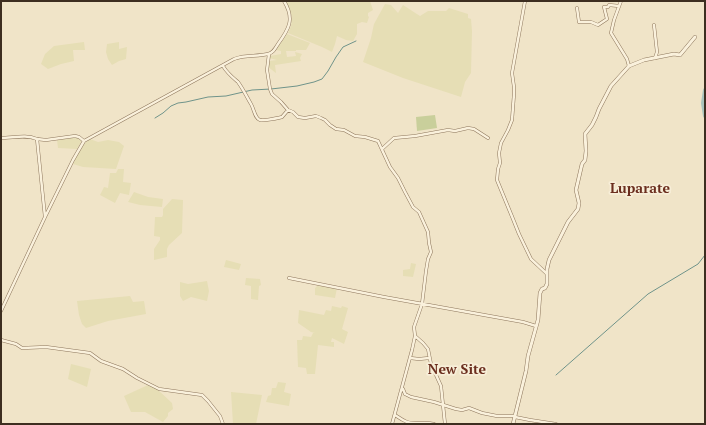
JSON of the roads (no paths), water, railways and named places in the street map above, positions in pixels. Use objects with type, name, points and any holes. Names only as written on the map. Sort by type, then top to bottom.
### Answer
[{"type":"street","points":[[1,311],[45,217],[84,141],[241,56],[269,54],[274,51],[287,31],[290,23],[289,13],[284,1]]},
{"type":"street","points":[[525,1],[512,73],[514,94],[512,120],[501,143],[497,180],[531,259],[546,273]]},
{"type":"street","points":[[621,1],[618,6],[611,33],[627,59],[629,66]]},
{"type":"street","points":[[577,8],[579,22],[590,22],[598,25],[607,20],[604,7],[608,7],[609,5],[618,6]]},
{"type":"street","points":[[654,25],[657,52],[656,58]]},
{"type":"street","points":[[513,424],[528,356],[538,320],[540,293],[547,284],[546,273],[549,260],[568,222],[578,209],[579,203],[576,192],[582,164],[585,160],[585,134],[592,125],[611,86],[629,66],[644,60],[674,54],[680,55],[695,37]]},
{"type":"street","points":[[269,54],[267,70],[272,94],[288,110],[293,112],[298,117],[305,118],[316,116],[322,118],[336,129],[344,130],[355,136],[378,141],[390,167],[398,178],[413,207],[419,212],[428,232],[431,252],[426,271],[422,304],[414,327],[415,336],[392,424]]},
{"type":"street","points":[[223,66],[243,89],[259,120],[263,121],[282,117],[288,110]]},
{"type":"street","points":[[382,149],[394,138],[448,130],[455,131],[468,128],[474,129],[488,138]]},
{"type":"street","points":[[1,138],[21,136],[46,140],[75,136],[84,141]]},
{"type":"street","points":[[37,139],[45,217]]},
{"type":"street","points":[[289,278],[523,322],[536,326]]},
{"type":"street","points":[[415,336],[426,345],[431,364],[441,386],[445,424]]},
{"type":"street","points":[[1,340],[16,344],[22,348],[46,347],[90,353],[101,361],[123,369],[159,389],[202,395],[220,416],[223,424]]},
{"type":"street","points":[[410,358],[430,358]]},
{"type":"street","points":[[402,388],[405,394],[411,397],[444,404],[460,410],[469,408],[496,416],[515,416],[556,424]]},
{"type":"street","points":[[395,415],[408,422],[434,424]]},
{"type":"waterway","points":[[155,118],[171,106],[178,103],[208,97],[226,96],[252,90],[297,86],[322,79],[343,47],[356,41]]},
{"type":"waterway","points":[[705,90],[703,103],[705,116]]},
{"type":"waterway","points":[[556,375],[648,294],[698,264],[705,255]]},
{"type":"district","name":"Luparate","points":[[640,189]]},
{"type":"district","name":"New Site","points":[[457,370]]}]
